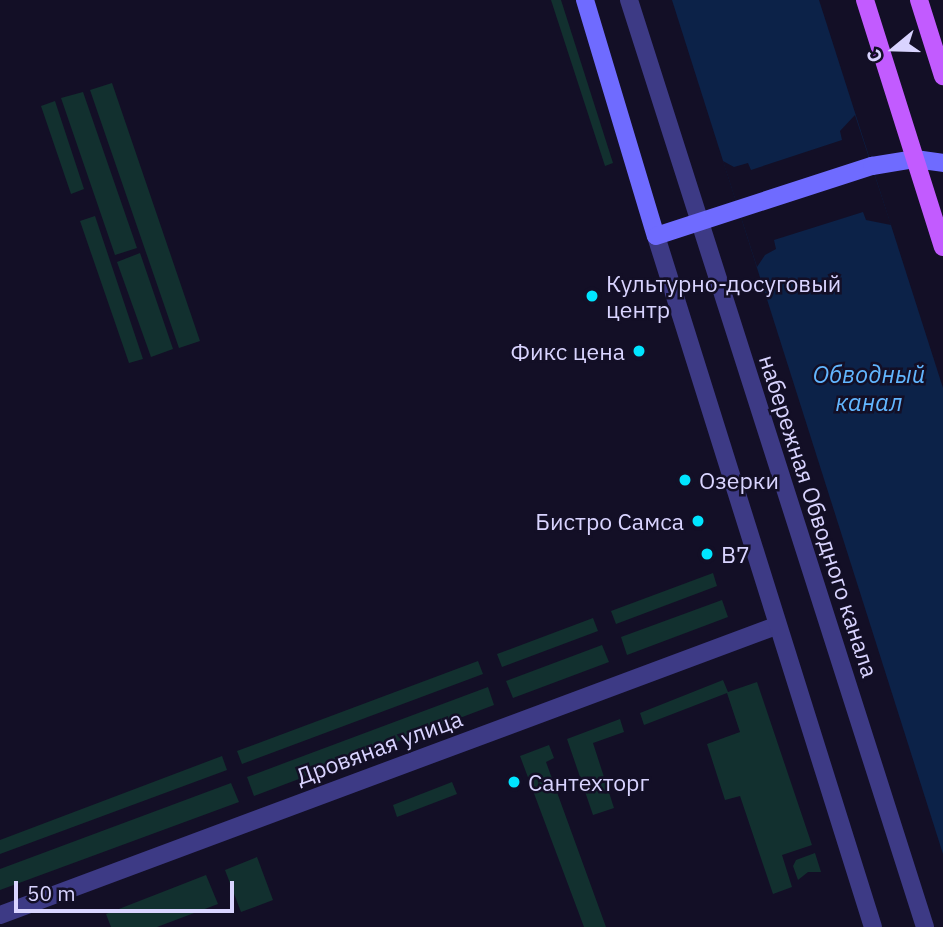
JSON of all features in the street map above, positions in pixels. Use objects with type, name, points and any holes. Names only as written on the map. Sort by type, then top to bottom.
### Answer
[{"type":"main road","points":[[584,0],[656,236],[872,166],[915,159],[943,163]]},
{"type":"main road","points":[[864,0],[943,247]]},
{"type":"main road","points":[[919,0],[943,76]]},
{"type":"street","name":"набережная Обводного канала","points":[[629,0],[925,927]]},
{"type":"street","points":[[656,236],[776,626],[873,927]]},
{"type":"street","name":"Дровяная улица","points":[[0,915],[776,626]]},
{"type":"green space","points":[[551,0],[561,0],[613,163],[605,166]]},
{"type":"green space","points":[[112,83],[200,341],[179,348],[90,90]]},
{"type":"green space","points":[[83,92],[137,248],[115,255],[61,98]]},
{"type":"green space","points":[[55,101],[84,189],[71,194],[41,106]]},
{"type":"green space","points":[[95,216],[143,359],[129,363],[80,221]]},
{"type":"green space","points":[[140,253],[173,349],[151,357],[117,262]]},
{"type":"green space","points":[[713,573],[717,586],[616,624],[611,611]]},
{"type":"green space","points":[[722,600],[728,617],[627,655],[621,637]]},
{"type":"green space","points":[[593,618],[598,631],[502,667],[497,654]]},
{"type":"green space","points":[[602,645],[609,662],[513,698],[506,681]]},
{"type":"green space","points":[[478,661],[483,674],[242,764],[237,751]]},
{"type":"green space","points":[[723,680],[728,692],[757,682],[812,845],[782,855],[792,887],[773,894],[740,796],[725,800],[707,744],[740,732],[727,693],[644,725],[640,713]]},
{"type":"green space","points":[[488,687],[494,705],[254,796],[247,777]]},
{"type":"green space","points":[[620,719],[624,732],[593,743],[614,808],[593,815],[567,739]]},
{"type":"green space","points":[[549,745],[554,758],[546,762],[606,927],[584,927],[520,756]]},
{"type":"green space","points":[[222,756],[227,770],[0,854],[0,840]]},
{"type":"green space","points":[[452,782],[457,794],[397,817],[393,805]]},
{"type":"green space","points":[[231,783],[239,802],[0,890],[0,869]]},
{"type":"green space","points":[[815,853],[821,872],[808,872],[798,880],[793,866],[796,860]]},
{"type":"green space","points":[[257,857],[273,900],[241,912],[225,870]]},
{"type":"green space","points":[[206,875],[218,904],[157,927],[111,927],[106,914]]},
{"type":"water","name":"Обводный канал","points":[[672,0],[819,0],[943,388],[943,854]]},
{"type":"pier","points":[[855,115],[891,225],[866,220],[863,212],[774,240],[776,249],[765,255],[757,267],[723,161],[734,167],[748,163],[751,170],[842,140],[840,131]]},
{"type":"place","name":"Культурно-досуговый центр","points":[[592,296]]},
{"type":"place","name":"Фикс цена","points":[[639,351]]},
{"type":"place","name":"Озерки","points":[[685,480]]},
{"type":"place","name":"Бистро Самса","points":[[698,521]]},
{"type":"place","name":"В7","points":[[707,554]]},
{"type":"place","name":"Сантехторг","points":[[514,782]]}]
